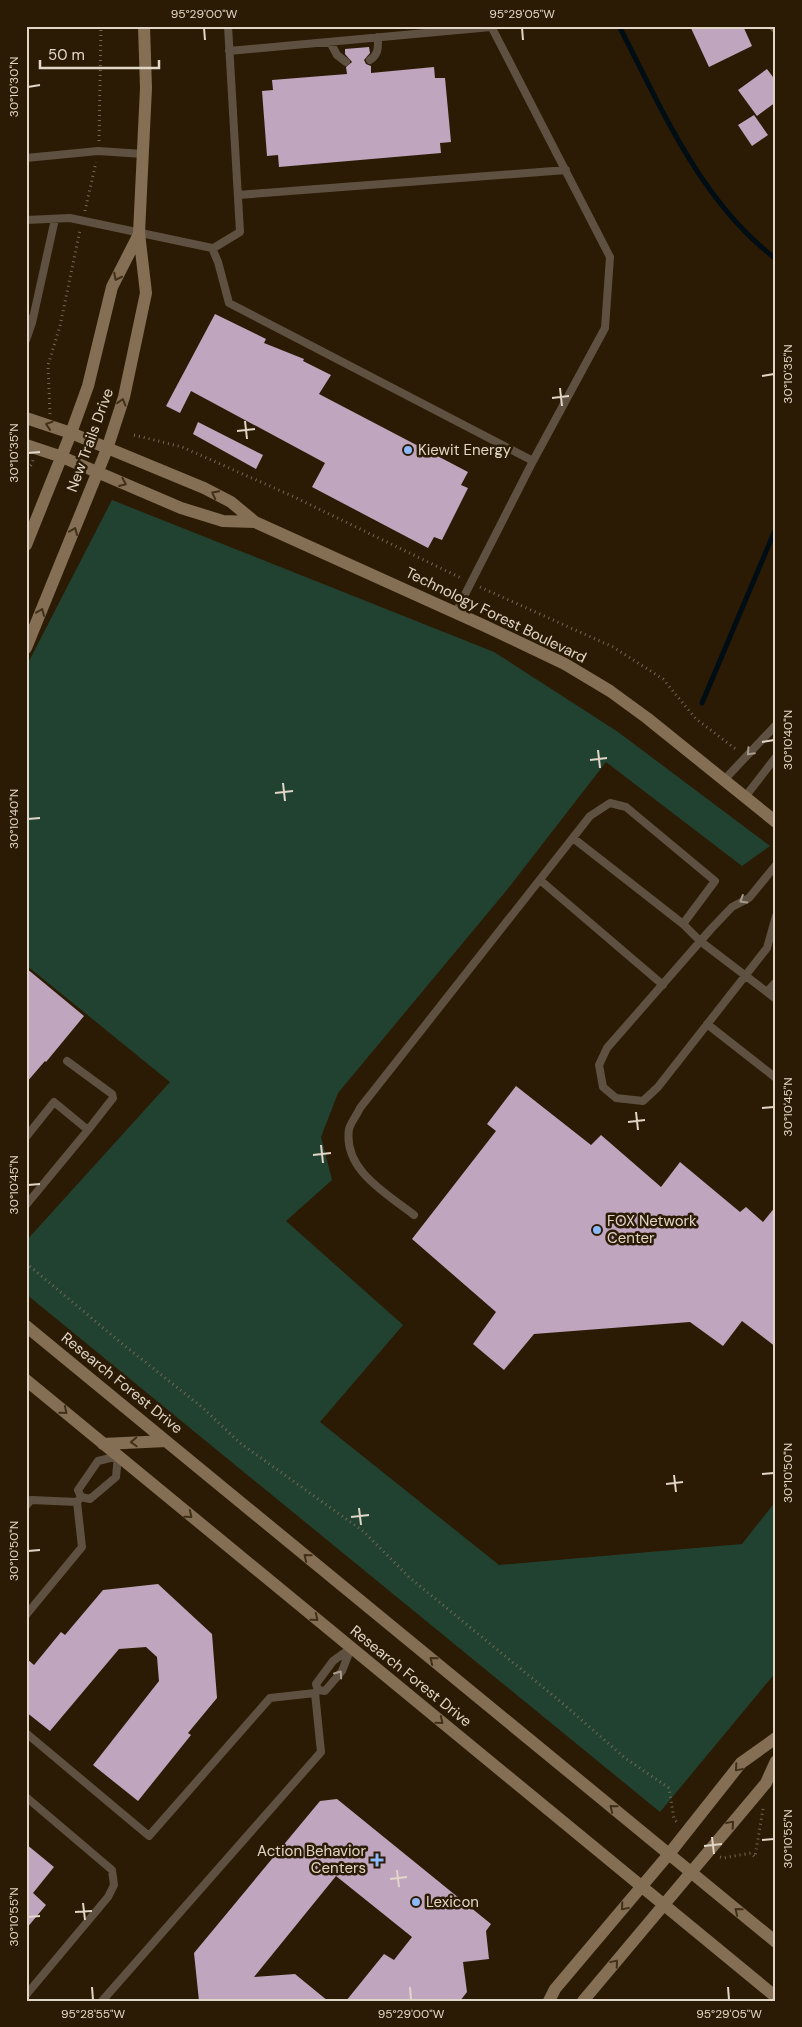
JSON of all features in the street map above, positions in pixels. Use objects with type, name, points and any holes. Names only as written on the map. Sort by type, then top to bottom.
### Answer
[{"type":"street","name":"New Trails Drive","points":[[26,648],[107,449],[124,397],[146,293],[139,233],[146,88],[144,26]]},
{"type":"street","name":"New Trails Drive","points":[[26,545],[72,433],[88,386],[112,287],[139,233]]},
{"type":"street","name":"Technology Forest Boulevard","points":[[26,418],[72,433],[204,488],[231,502],[255,522],[456,612],[565,664],[610,691],[647,718],[776,822]]},
{"type":"street","name":"Technology Forest Boulevard","points":[[26,445],[62,457],[181,508],[223,521],[255,522]]},
{"type":"street","name":"Research Forest Drive","points":[[26,1326],[776,1942]]},
{"type":"street","name":"Research Forest Drive","points":[[26,1380],[776,1997]]},
{"type":"street","points":[[103,1444],[166,1441]]},
{"type":"street","points":[[549,2001],[555,1989],[669,1854],[742,1763],[776,1738]]},
{"type":"street","points":[[583,2001],[766,1783],[776,1761]]},
{"type":"lane","points":[[26,220],[70,218],[212,249],[240,232],[228,26]]},
{"type":"lane","points":[[229,50],[491,27],[610,257],[605,328],[533,461],[456,612]]},
{"type":"lane","points":[[370,60],[376,56],[378,37]]},
{"type":"lane","points":[[330,42],[337,55],[346,62]]},
{"type":"lane","points":[[26,158],[98,151],[143,154]]},
{"type":"lane","points":[[238,195],[566,170]]},
{"type":"lane","points":[[26,340],[29,320],[55,218]]},
{"type":"lane","points":[[212,249],[218,262],[229,303],[533,461]]},
{"type":"lane","points":[[724,780],[776,725]]},
{"type":"lane","points":[[745,797],[776,757]]},
{"type":"lane","points":[[414,1215],[361,1172],[349,1150],[350,1127],[360,1108],[590,816],[610,803],[626,807],[715,881],[683,924]]},
{"type":"lane","points":[[573,838],[683,924],[700,941],[776,999]]},
{"type":"lane","points":[[776,865],[749,898],[732,907],[700,941],[607,1048],[599,1065],[603,1086],[616,1098],[643,1101],[658,1087],[767,948],[776,916]]},
{"type":"lane","points":[[540,880],[663,984]]},
{"type":"lane","points":[[767,992],[776,982]]},
{"type":"lane","points":[[708,1024],[776,1078]]},
{"type":"lane","points":[[26,1205],[113,1098],[112,1094],[67,1060]]},
{"type":"lane","points":[[26,1137],[54,1102],[88,1130]]},
{"type":"lane","points":[[26,1506],[31,1500],[79,1499],[90,1499],[116,1477],[118,1456],[98,1461],[78,1490],[79,1499],[82,1547],[26,1615]]},
{"type":"lane","points":[[102,2001],[322,1752],[316,1684],[333,1661],[351,1648]]},
{"type":"lane","points":[[26,1733],[149,1836],[270,1698],[325,1691],[342,1671],[351,1648]]},
{"type":"lane","points":[[26,1797],[112,1870],[114,1886],[108,1897],[26,1995]]},
{"type":"path","points":[[26,1263],[120,1342],[203,1408],[240,1443],[363,1531],[410,1578],[561,1702],[625,1758],[668,1788],[674,1819]]},
{"type":"path","points":[[723,1858],[751,1853],[756,1857],[764,1805]]},
{"type":"green space","points":[[112,500],[494,652],[618,732],[770,846],[742,866],[606,762],[506,891],[338,1093],[321,1137],[332,1180],[286,1221],[403,1325],[320,1422],[499,1565],[742,1544],[776,1501],[776,1672],[660,1812],[26,1294],[26,1241],[170,1082],[26,965],[26,667]]},
{"type":"building","points":[[690,26],[743,26],[752,46],[709,67]]},
{"type":"building","points":[[369,47],[370,53],[364,60],[366,64],[371,66],[371,73],[434,67],[435,78],[445,78],[451,142],[440,143],[441,153],[279,167],[278,155],[267,156],[262,91],[273,90],[272,80],[347,74],[346,67],[352,62],[345,54],[345,49]]},
{"type":"building","points":[[767,69],[776,81],[776,102],[757,116],[738,90]]},
{"type":"building","points":[[754,115],[768,135],[752,146],[738,125]]},
{"type":"building","points":[[215,314],[266,339],[264,343],[304,359],[303,361],[331,375],[319,394],[468,472],[461,485],[468,488],[442,540],[434,537],[428,548],[312,487],[325,463],[191,391],[180,413],[166,406]]},
{"type":"building","points":[[198,422],[263,455],[256,469],[193,434]]},
{"type":"building","points":[[26,968],[84,1016],[26,1083]]},
{"type":"building","name":"FOX Network Center","points":[[516,1086],[591,1145],[601,1135],[661,1187],[680,1162],[740,1212],[746,1207],[763,1222],[776,1206],[776,1347],[742,1321],[723,1346],[690,1322],[534,1334],[504,1370],[473,1344],[496,1312],[412,1239],[496,1131],[487,1124]]},
{"type":"building","points":[[158,1584],[212,1634],[217,1698],[188,1733],[191,1735],[138,1801],[93,1765],[159,1681],[157,1657],[146,1647],[119,1649],[50,1731],[26,1712],[26,1658],[34,1665],[61,1632],[65,1635],[103,1590]]},
{"type":"building","name":"Lexicon","points":[[337,1799],[491,1924],[486,1931],[489,1959],[463,1962],[467,1992],[460,2001],[346,2001],[384,1954],[394,1960],[412,1937],[336,1876],[254,1977],[295,1974],[328,2001],[199,2001],[194,1953],[320,1801]]},
{"type":"building","points":[[26,1844],[54,1867],[33,1893],[46,1905],[26,1929]]},
{"type":"waterway","points":[[619,26],[668,121],[704,182],[725,210],[749,236],[776,259]]},
{"type":"waterway","points":[[702,703],[776,528]]},
{"type":"place","name":"Kiewit Energy","points":[[408,450]]},
{"type":"place","name":"FOX Network Center","points":[[597,1230]]},
{"type":"place","name":"Action Behavior Centers","points":[[377,1860]]},
{"type":"place","name":"Lexicon","points":[[416,1902]]}]
